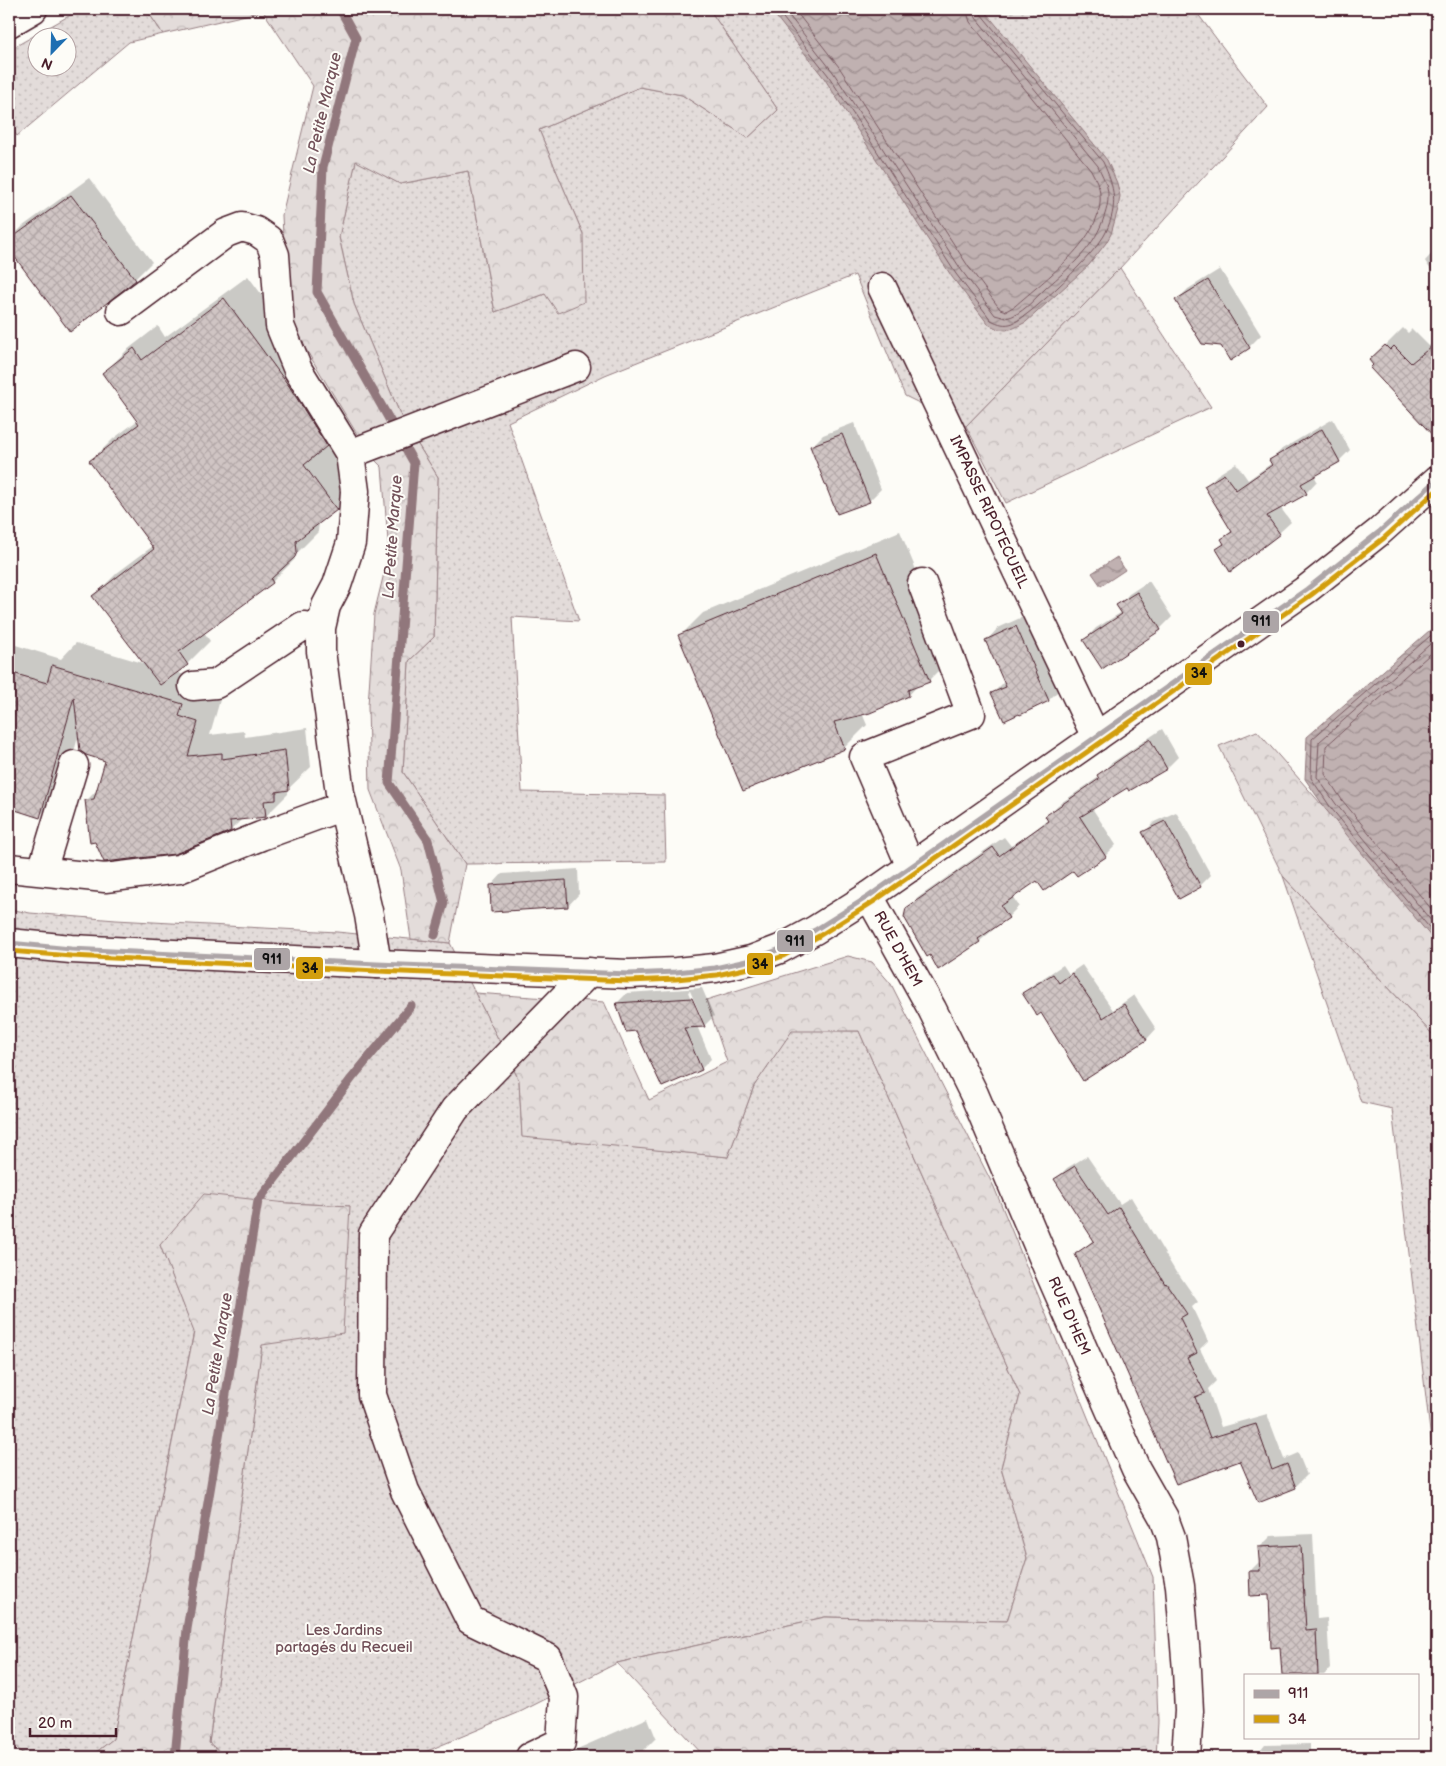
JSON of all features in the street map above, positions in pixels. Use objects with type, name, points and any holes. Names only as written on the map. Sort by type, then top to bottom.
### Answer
[{"type":"main road","points":[[9,23],[33,9]]},
{"type":"main road","points":[[121,311],[226,233],[242,227],[256,231],[269,240],[275,255],[280,326],[298,370],[361,450],[355,491],[351,543],[337,585],[326,606],[320,628],[321,651],[340,793],[368,915],[377,964]]},
{"type":"main road","name":"IMPASSE RIPOTECUEIL","points":[[882,287],[1096,737]]},
{"type":"main road","points":[[361,450],[576,367]]},
{"type":"main road","points":[[9,943],[71,949],[629,974],[715,968],[750,960],[780,949],[869,896],[1307,589],[1372,537],[1437,480]]},
{"type":"main road","points":[[911,866],[864,758],[970,714],[922,583]]},
{"type":"main road","points":[[193,686],[216,684],[303,626],[320,628]]},
{"type":"main road","points":[[42,871],[74,765]]},
{"type":"main road","points":[[9,868],[105,878],[179,869],[343,806]]},
{"type":"main road","name":"RUE D'HEM","points":[[869,896],[932,1010],[974,1094],[1132,1461],[1164,1518],[1171,1537],[1182,1601],[1188,1670],[1189,1711],[1186,1757]]},
{"type":"main road","points":[[530,1757],[560,1742],[564,1697],[548,1658],[470,1620],[405,1491],[372,1395],[372,1234],[455,1109],[589,972]]},
{"type":"green space","points":[[81,9],[146,9],[163,34],[129,42],[17,136],[9,125],[9,50],[28,39],[28,78],[78,78],[78,28],[48,28]]},
{"type":"green space","points":[[146,9],[709,9],[778,110],[748,138],[682,95],[640,87],[539,130],[583,234],[584,302],[558,313],[545,294],[495,312],[468,171],[400,184],[356,161],[339,237],[354,304],[402,419],[438,477],[434,637],[409,661],[403,772],[465,864],[450,943],[411,939],[401,870],[370,790],[368,706],[374,614],[389,553],[382,467],[369,454],[287,318],[282,215],[313,86],[263,11],[163,34]]},
{"type":"green space","points":[[709,9],[1194,9],[1268,107],[1120,268],[966,426],[905,396],[855,275],[605,375],[508,422],[579,621],[512,617],[522,792],[664,795],[666,862],[465,864],[403,772],[409,661],[434,637],[438,477],[402,419],[354,304],[339,237],[356,160],[400,184],[468,171],[495,312],[545,294],[583,234],[539,130],[640,87],[682,95],[748,138],[778,110]]},
{"type":"green space","points":[[1120,268],[1211,407],[1006,503],[966,426]]},
{"type":"green space","points":[[1257,731],[1437,936],[1437,1039],[1283,876],[1219,746]]},
{"type":"green space","points":[[1283,876],[1437,1039],[1437,1491],[1392,1109],[1361,1102]]},
{"type":"green space","name":"Les Jardins partagés du Recueil","points":[[9,909],[30,913],[116,920],[337,932],[450,943],[519,1080],[522,1136],[728,1157],[754,1086],[792,1030],[859,1031],[1020,1395],[1001,1468],[1027,1558],[1007,1621],[825,1617],[617,1663],[520,1712],[413,1757],[226,1757],[209,1743],[262,1344],[350,1206],[287,1203],[160,1245],[194,1331],[113,1739],[90,1757],[25,1757],[9,1738]]},
{"type":"green space","points":[[848,956],[872,962],[891,984],[994,1187],[1153,1577],[1158,1722],[1156,1757],[705,1757],[617,1663],[825,1617],[1007,1621],[1027,1558],[1001,1468],[1020,1395],[859,1031],[792,1031],[754,1086],[728,1157],[522,1137],[519,1080],[475,993],[604,1002],[649,1100],[727,1062],[706,1000]]},
{"type":"green space","points":[[204,1194],[287,1203],[350,1206],[343,1333],[262,1345],[209,1743],[226,1757],[90,1757],[113,1739],[194,1332],[160,1245]]},
{"type":"water","points":[[770,9],[983,9],[1107,160],[1117,183],[1120,196],[1111,234],[1106,243],[1089,265],[1026,322],[1006,330],[998,329],[988,324],[952,277],[824,78]]},
{"type":"water","points":[[1117,557],[1125,570],[1101,586],[1092,573]]},
{"type":"water","points":[[1437,624],[1437,944],[1327,811],[1305,779],[1307,737]]},
{"type":"building","points":[[71,195],[136,280],[70,332],[9,249],[9,240]]},
{"type":"building","points":[[1208,280],[1250,348],[1230,361],[1221,346],[1202,344],[1175,300]]},
{"type":"building","points":[[224,298],[289,386],[327,446],[304,465],[337,510],[296,541],[297,552],[295,557],[271,579],[273,583],[179,652],[188,665],[160,685],[92,596],[154,549],[89,461],[139,424],[102,373],[134,348],[142,360]]},
{"type":"building","points":[[1437,342],[1437,440],[1370,368],[1373,365],[1369,360],[1385,345],[1390,350],[1394,346],[1411,363]]},
{"type":"building","points":[[1322,429],[1340,462],[1301,484],[1307,494],[1267,516],[1280,534],[1230,572],[1216,549],[1224,544],[1221,539],[1232,532],[1204,486],[1224,474],[1236,490],[1272,465],[1269,460]]},
{"type":"building","points":[[842,434],[870,502],[837,514],[810,446]]},
{"type":"building","points":[[876,553],[930,682],[908,690],[909,696],[870,713],[834,722],[845,749],[743,791],[678,635]]},
{"type":"building","points":[[1137,592],[1161,630],[1102,669],[1083,640],[1122,614],[1116,605]]},
{"type":"building","points":[[1016,626],[1049,701],[1004,721],[991,693],[1006,687],[985,640]]},
{"type":"building","points":[[52,665],[183,704],[179,716],[198,722],[188,756],[222,753],[222,759],[285,750],[289,790],[276,792],[276,800],[264,801],[266,817],[230,821],[231,831],[175,854],[104,862],[95,842],[90,843],[85,800],[94,799],[105,761],[80,751],[74,697],[40,818],[9,808],[9,672],[47,683]]},
{"type":"building","points":[[1150,739],[1167,769],[1129,791],[1127,788],[1080,817],[1106,857],[1077,876],[1073,871],[1044,891],[1037,881],[1001,906],[1009,918],[978,939],[980,942],[938,970],[930,955],[927,957],[904,917],[906,908],[993,847],[999,856],[1048,821],[1045,816],[1099,779],[1097,775]]},
{"type":"building","points":[[1165,821],[1201,887],[1179,899],[1142,832]]},
{"type":"building","points":[[566,880],[568,907],[491,912],[490,885]]},
{"type":"building","points":[[1072,973],[1103,1018],[1124,1004],[1147,1040],[1083,1081],[1041,1013],[1037,1016],[1022,993],[1053,974],[1059,983]]},
{"type":"building","points":[[692,998],[705,1027],[684,1028],[702,1070],[662,1087],[636,1031],[626,1032],[616,1003]]},
{"type":"building","points":[[1075,1166],[1108,1215],[1119,1207],[1165,1284],[1187,1314],[1180,1318],[1197,1353],[1187,1358],[1205,1393],[1195,1397],[1210,1438],[1256,1424],[1272,1470],[1287,1464],[1296,1488],[1258,1503],[1240,1461],[1176,1484],[1075,1254],[1094,1241],[1054,1179]]},
{"type":"building","points":[[1301,1545],[1306,1630],[1316,1629],[1318,1674],[1282,1674],[1280,1647],[1271,1648],[1269,1595],[1250,1596],[1249,1571],[1260,1571],[1258,1547]]},
{"type":"waterway","name":"La Petite Marque","points":[[340,9],[356,38],[323,167],[317,292],[414,463],[389,783],[428,840],[444,903],[435,935]]},
{"type":"waterway","name":"La Petite Marque","points":[[175,1757],[187,1629],[258,1201],[352,1078],[411,1006]]},
{"type":"transit line","name":"911","points":[[9,943],[71,949],[629,974],[715,968],[751,960],[780,949],[815,930],[869,896],[1307,589],[1379,532],[1437,480]]},
{"type":"transit line","name":"34","points":[[9,951],[71,956],[377,971],[629,981],[717,975],[753,967],[783,956],[873,902],[1311,595],[1384,538],[1437,490]]}]
